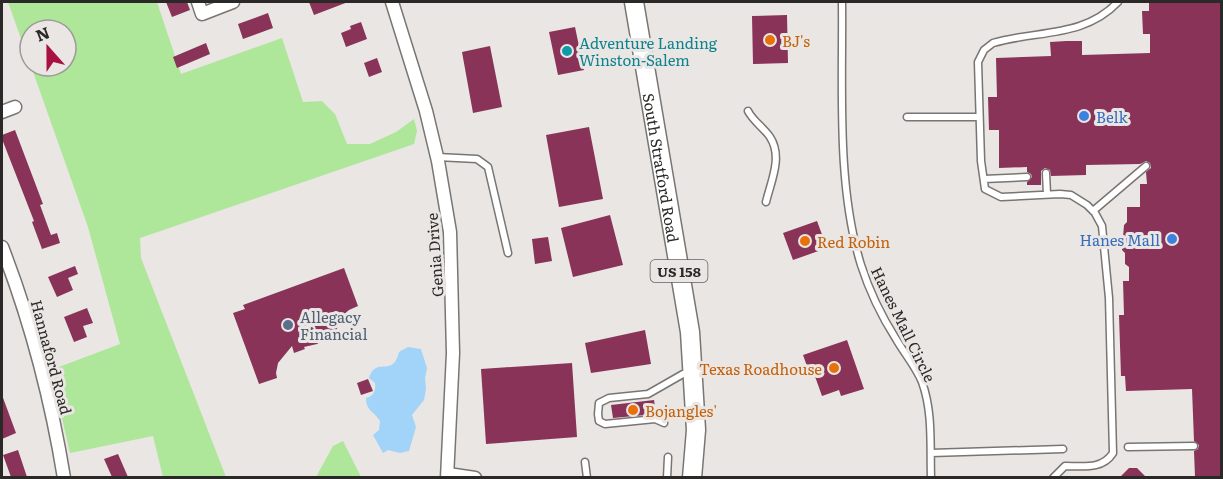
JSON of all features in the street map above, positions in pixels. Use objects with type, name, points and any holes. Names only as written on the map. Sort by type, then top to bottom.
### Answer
[{"type":"main road","name":"South Stratford Road","points":[[634,2],[690,332],[696,430],[692,477]]},
{"type":"street","points":[[198,2],[202,14],[233,2]]},
{"type":"street","name":"Genia Drive","points":[[392,2],[426,111],[450,232],[453,353],[447,476]]},
{"type":"street","points":[[2,111],[15,107]]},
{"type":"street","name":"Hannaford Road","points":[[2,247],[39,356],[52,409],[64,477]]},
{"type":"street","points":[[447,476],[475,477]]},
{"type":"lane","points":[[638,20],[640,2]]},
{"type":"lane","name":"Hanes Mall Circle","points":[[842,2],[844,164],[851,223],[861,265],[883,316],[921,382],[928,409],[931,477]]},
{"type":"lane","points":[[1053,477],[1065,466],[1098,466],[1108,460],[1113,453],[1107,268],[1102,226],[1087,204],[1071,195],[1000,197],[985,189],[979,117],[978,62],[984,50],[993,43],[1081,27],[1106,13],[1118,2]]},
{"type":"lane","points":[[748,111],[770,137],[777,162],[766,202]]},
{"type":"lane","points":[[907,117],[979,117]]},
{"type":"lane","points":[[437,158],[477,159],[488,167],[508,253]]},
{"type":"lane","points":[[1093,211],[1146,166]]},
{"type":"lane","points":[[1046,173],[1047,194]]},
{"type":"lane","points":[[984,178],[1027,177]]},
{"type":"lane","points":[[664,423],[655,419],[605,424],[599,421],[599,403],[609,398],[648,394],[683,374]]},
{"type":"lane","points":[[1128,447],[1194,446]]},
{"type":"lane","points":[[931,453],[1063,449]]},
{"type":"lane","points":[[666,477],[668,457]]},
{"type":"lane","points":[[585,462],[587,477]]},
{"type":"green space","points":[[8,2],[157,2],[181,74],[282,38],[303,102],[322,101],[335,114],[347,144],[370,144],[396,132],[414,119],[417,131],[414,144],[140,238],[141,258],[226,477],[163,477],[153,436],[70,453],[51,370],[120,344],[88,227],[35,78],[78,78],[78,18],[18,18],[18,30]]},
{"type":"green space","points":[[343,441],[361,477],[316,477],[333,446]]},
{"type":"water","points":[[408,347],[421,349],[427,368],[424,400],[412,415],[416,427],[409,451],[400,453],[388,450],[383,453],[373,435],[379,430],[380,421],[366,402],[366,398],[374,393],[375,388],[375,383],[369,378],[374,369],[392,365],[399,352]]},
{"type":"building","points":[[166,2],[187,2],[190,10],[172,17]]},
{"type":"building","points":[[309,2],[348,2],[314,15]]},
{"type":"building","name":"Hanes Mall","points":[[1149,2],[1221,2],[1221,477],[1195,477],[1194,451],[1199,445],[1194,441],[1192,389],[1126,391],[1125,376],[1121,376],[1119,315],[1124,315],[1123,281],[1129,281],[1129,267],[1125,264],[1125,253],[1122,250],[1124,225],[1127,222],[1127,207],[1140,207],[1140,184],[1147,184],[1146,172],[1151,168],[1150,163],[1146,161],[1140,164],[1086,165],[1086,175],[1051,176],[1050,170],[1045,168],[1041,171],[1041,185],[1027,185],[1032,177],[1027,172],[1027,167],[999,168],[999,130],[989,130],[988,97],[997,97],[996,58],[1051,56],[1050,42],[1066,41],[1082,41],[1082,55],[1150,53],[1150,34],[1143,34],[1142,11],[1149,11]]},
{"type":"building","points":[[268,13],[273,28],[243,39],[238,24]]},
{"type":"building","name":"BJ's","points":[[787,15],[788,63],[753,64],[752,16]]},
{"type":"building","points":[[361,22],[367,39],[346,47],[341,33]]},
{"type":"building","name":"Adventure Landing Winston-Salem","points":[[575,27],[584,70],[558,75],[549,32]]},
{"type":"building","points":[[206,43],[210,54],[177,68],[173,57]]},
{"type":"building","points":[[490,46],[502,107],[473,113],[462,52]]},
{"type":"building","points":[[377,58],[382,72],[369,77],[364,63]]},
{"type":"building","points":[[589,127],[603,199],[559,207],[546,135]]},
{"type":"building","points":[[15,130],[43,204],[40,205],[51,235],[57,233],[60,243],[42,249],[32,222],[34,221],[2,139],[2,135]]},
{"type":"building","points":[[610,215],[623,265],[573,277],[561,228]]},
{"type":"building","name":"Red Robin","points":[[817,221],[827,248],[793,260],[783,233]]},
{"type":"building","points":[[548,237],[552,261],[535,264],[532,239]]},
{"type":"building","points":[[75,266],[78,274],[68,278],[73,290],[57,297],[48,277]]},
{"type":"building","name":"Allegacy Financial","points":[[344,268],[358,306],[342,316],[337,328],[338,337],[327,341],[326,338],[294,353],[292,346],[278,363],[277,378],[259,384],[233,313],[245,309],[243,305]]},
{"type":"building","points":[[87,308],[93,323],[83,326],[87,337],[74,342],[64,317]]},
{"type":"building","points":[[645,330],[651,364],[591,373],[585,343]]},
{"type":"building","name":"Texas Roadhouse","points":[[847,340],[864,389],[841,396],[839,390],[822,396],[812,368],[808,369],[803,355]]},
{"type":"building","points":[[572,363],[577,437],[486,444],[481,369]]},
{"type":"building","points":[[368,379],[373,391],[361,395],[357,383]]},
{"type":"building","points":[[2,395],[16,433],[2,439]]},
{"type":"building","name":"Bojangles'","points":[[654,400],[656,414],[613,418],[611,405]]},
{"type":"building","points":[[18,450],[27,477],[11,477],[3,455]]},
{"type":"building","points":[[118,454],[128,477],[112,477],[104,459]]},
{"type":"building","points":[[1129,468],[1137,468],[1146,477],[1120,477]]},
{"type":"place","name":"BJ's","points":[[770,40]]},
{"type":"place","name":"Adventure Landing Winston-Salem","points":[[567,51]]},
{"type":"place","name":"Belk","points":[[1084,116]]},
{"type":"place","name":"Hanes Mall","points":[[1172,239]]},
{"type":"place","name":"Red Robin","points":[[805,241]]},
{"type":"place","name":"Allegacy Financial","points":[[288,325]]},
{"type":"place","name":"Texas Roadhouse","points":[[834,368]]},
{"type":"place","name":"Bojangles'","points":[[633,410]]}]
